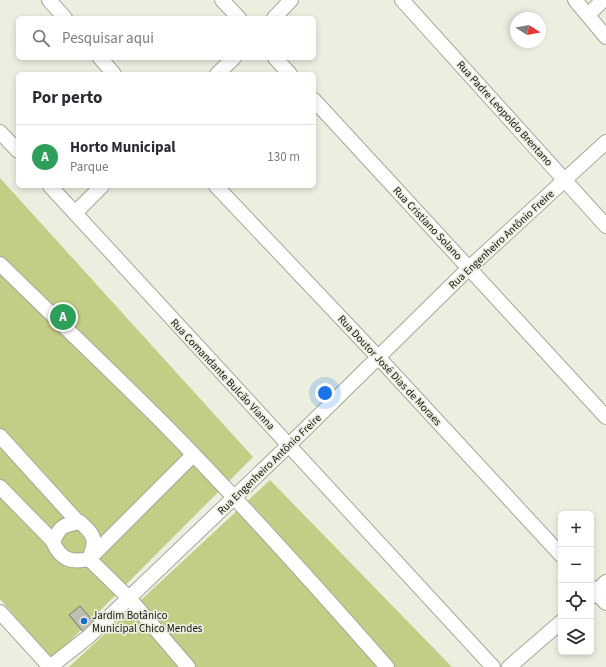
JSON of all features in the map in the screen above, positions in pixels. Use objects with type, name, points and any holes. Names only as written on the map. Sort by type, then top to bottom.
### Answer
[{"type":"street","points":[[49,0],[62,16]]},
{"type":"street","points":[[222,0],[237,16]]},
{"type":"street","points":[[276,16],[291,0]]},
{"type":"street","name":"Rua Padre Leopoldo Brentano","points":[[402,0],[606,226]]},
{"type":"street","points":[[575,0],[606,36]]},
{"type":"street","points":[[588,15],[603,0]]},
{"type":"street","points":[[102,60],[112,72]]},
{"type":"street","points":[[219,72],[232,60]]},
{"type":"street","points":[[277,60],[288,72]]},
{"type":"street","name":"Rua Cristiano Solano","points":[[316,102],[606,417]]},
{"type":"street","points":[[0,132],[16,149]]},
{"type":"street","name":"Rua Engenheiro Antônio Freire","points":[[50,667],[88,637],[289,445],[469,268],[606,142]]},
{"type":"street","name":"Rua Comandante Bulcão Vianna","points":[[52,188],[493,667]]},
{"type":"street","points":[[75,213],[100,188]]},
{"type":"street","name":"Rua Doutor José Dias de Moraes","points":[[218,188],[378,357],[558,551]]},
{"type":"street","points":[[0,264],[193,455],[326,597],[387,667]]},
{"type":"street","points":[[0,436],[78,522],[90,531],[95,544],[89,559]]},
{"type":"street","points":[[0,487],[54,541],[58,553],[69,559],[80,561],[89,559],[193,455]]},
{"type":"street","points":[[54,541],[58,530],[67,524],[78,522]]},
{"type":"street","points":[[89,559],[129,598],[188,667]]},
{"type":"street","points":[[594,591],[606,582]]},
{"type":"street","points":[[594,593],[606,603]]},
{"type":"street","points":[[0,612],[50,667]]},
{"type":"street","points":[[509,667],[558,625]]},
{"type":"green space","points":[[0,178],[253,457],[52,659],[0,599]]},
{"type":"green space","points":[[270,480],[452,667],[69,667]]},
{"type":"building","name":"Jardim Botânico Municipal Chico Mendes","points":[[80,606],[101,630],[90,640],[69,615]]},
{"type":"place","name":"Horto Municipal","points":[[63,317]]},
{"type":"place","name":"Jardim Botânico Municipal Chico Mendes","points":[[84,621]]}]
